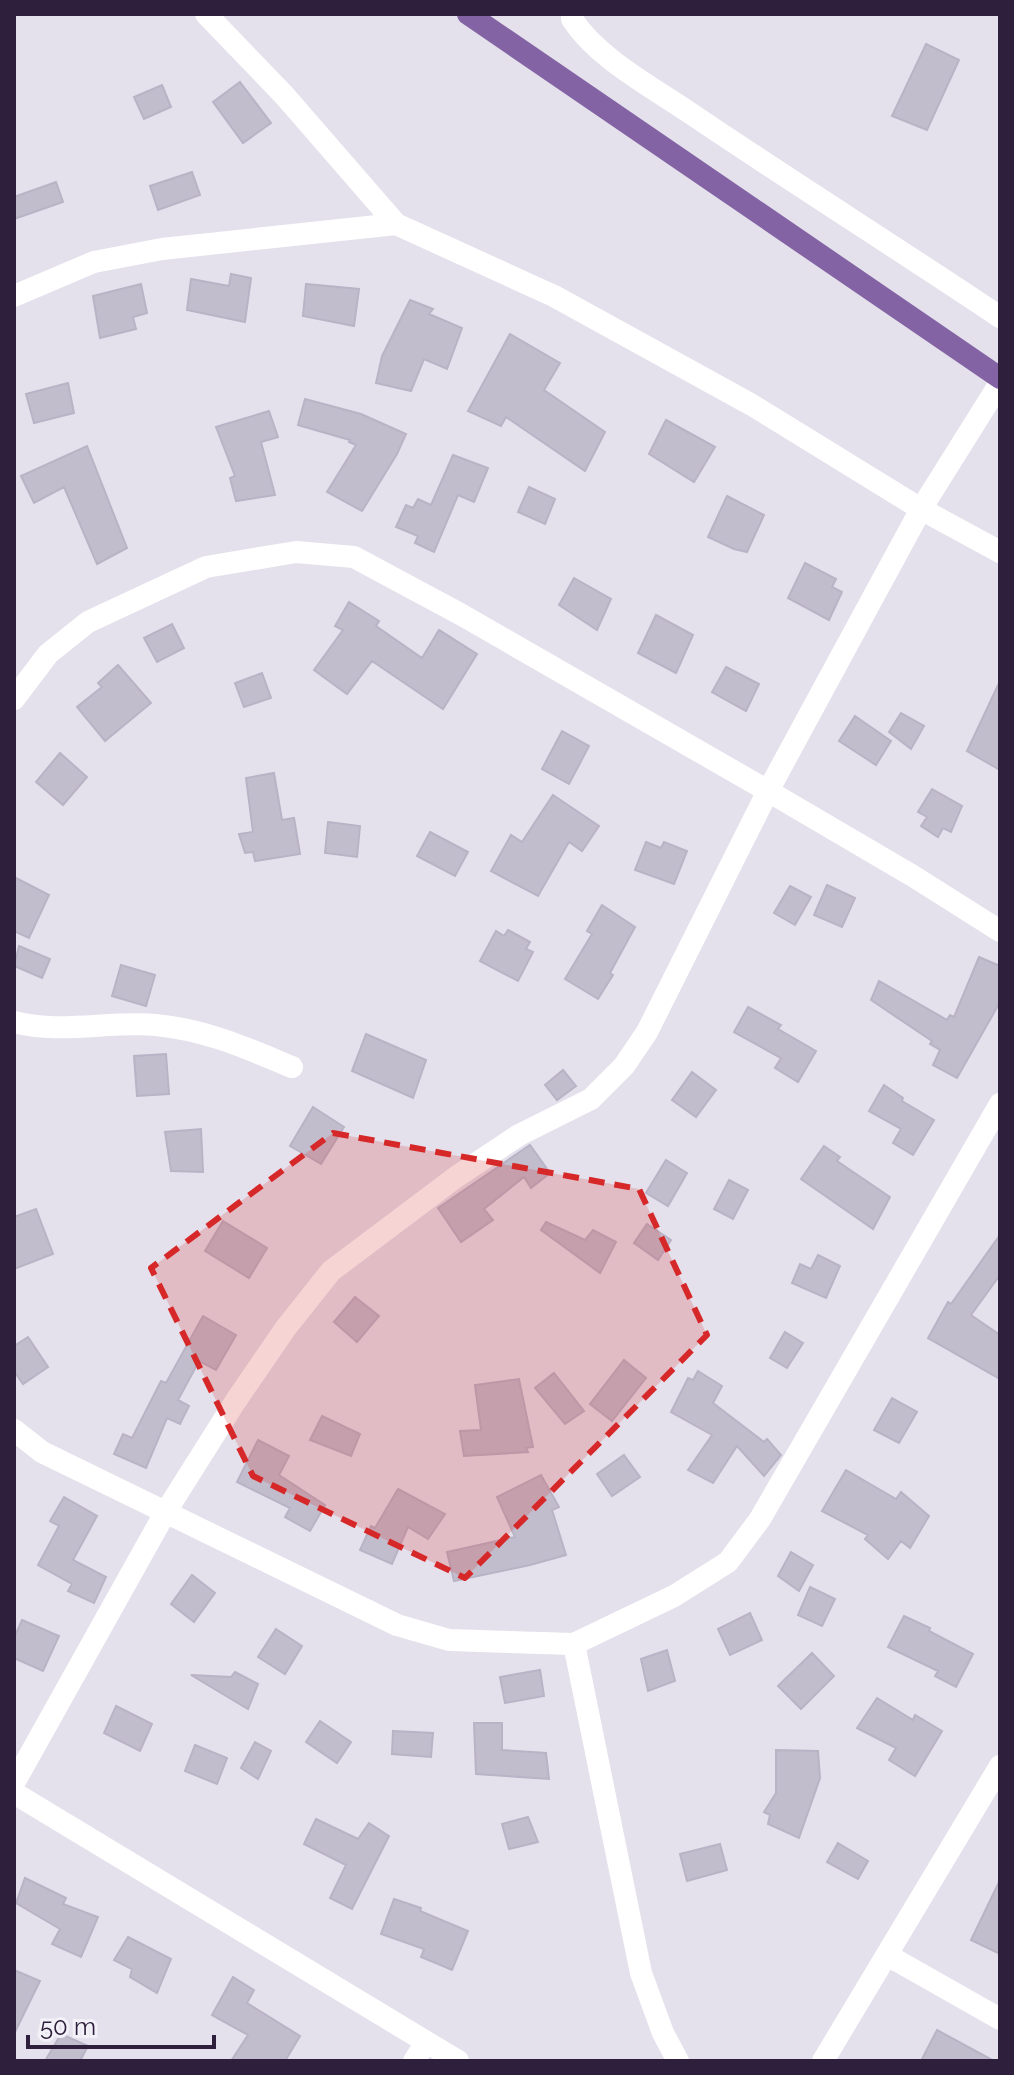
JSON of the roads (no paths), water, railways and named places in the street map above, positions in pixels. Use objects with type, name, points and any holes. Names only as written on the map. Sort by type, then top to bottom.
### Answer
[{"type":"main road","points":[[468,14],[1000,380]]},
{"type":"street","points":[[206,14],[284,95],[396,224],[554,296],[752,405],[921,509],[1000,552]]},
{"type":"street","points":[[572,14],[582,35],[624,68],[1000,317]]},
{"type":"street","points":[[14,296],[94,262],[162,249],[396,224]]},
{"type":"street","points":[[14,1783],[165,1513],[243,1390],[285,1329],[331,1271],[519,1135],[591,1099],[624,1066],[647,1032],[768,791],[921,509],[1000,380]]},
{"type":"street","points":[[14,699],[48,654],[88,622],[206,567],[296,552],[354,557],[462,615],[768,791],[1000,931]]},
{"type":"street","points":[[14,1022],[43,1029],[154,1025],[206,1032],[292,1067]]},
{"type":"street","points":[[14,1430],[42,1452],[397,1625],[449,1640],[574,1644],[674,1596],[728,1562],[760,1519],[1000,1104]]},
{"type":"street","points":[[574,1644],[641,1973],[663,2033],[678,2061]]},
{"type":"street","points":[[823,2061],[1000,1766]]},
{"type":"street","points":[[14,1793],[420,2051],[458,2061]]},
{"type":"street","points":[[887,1955],[1000,2019]]}]
